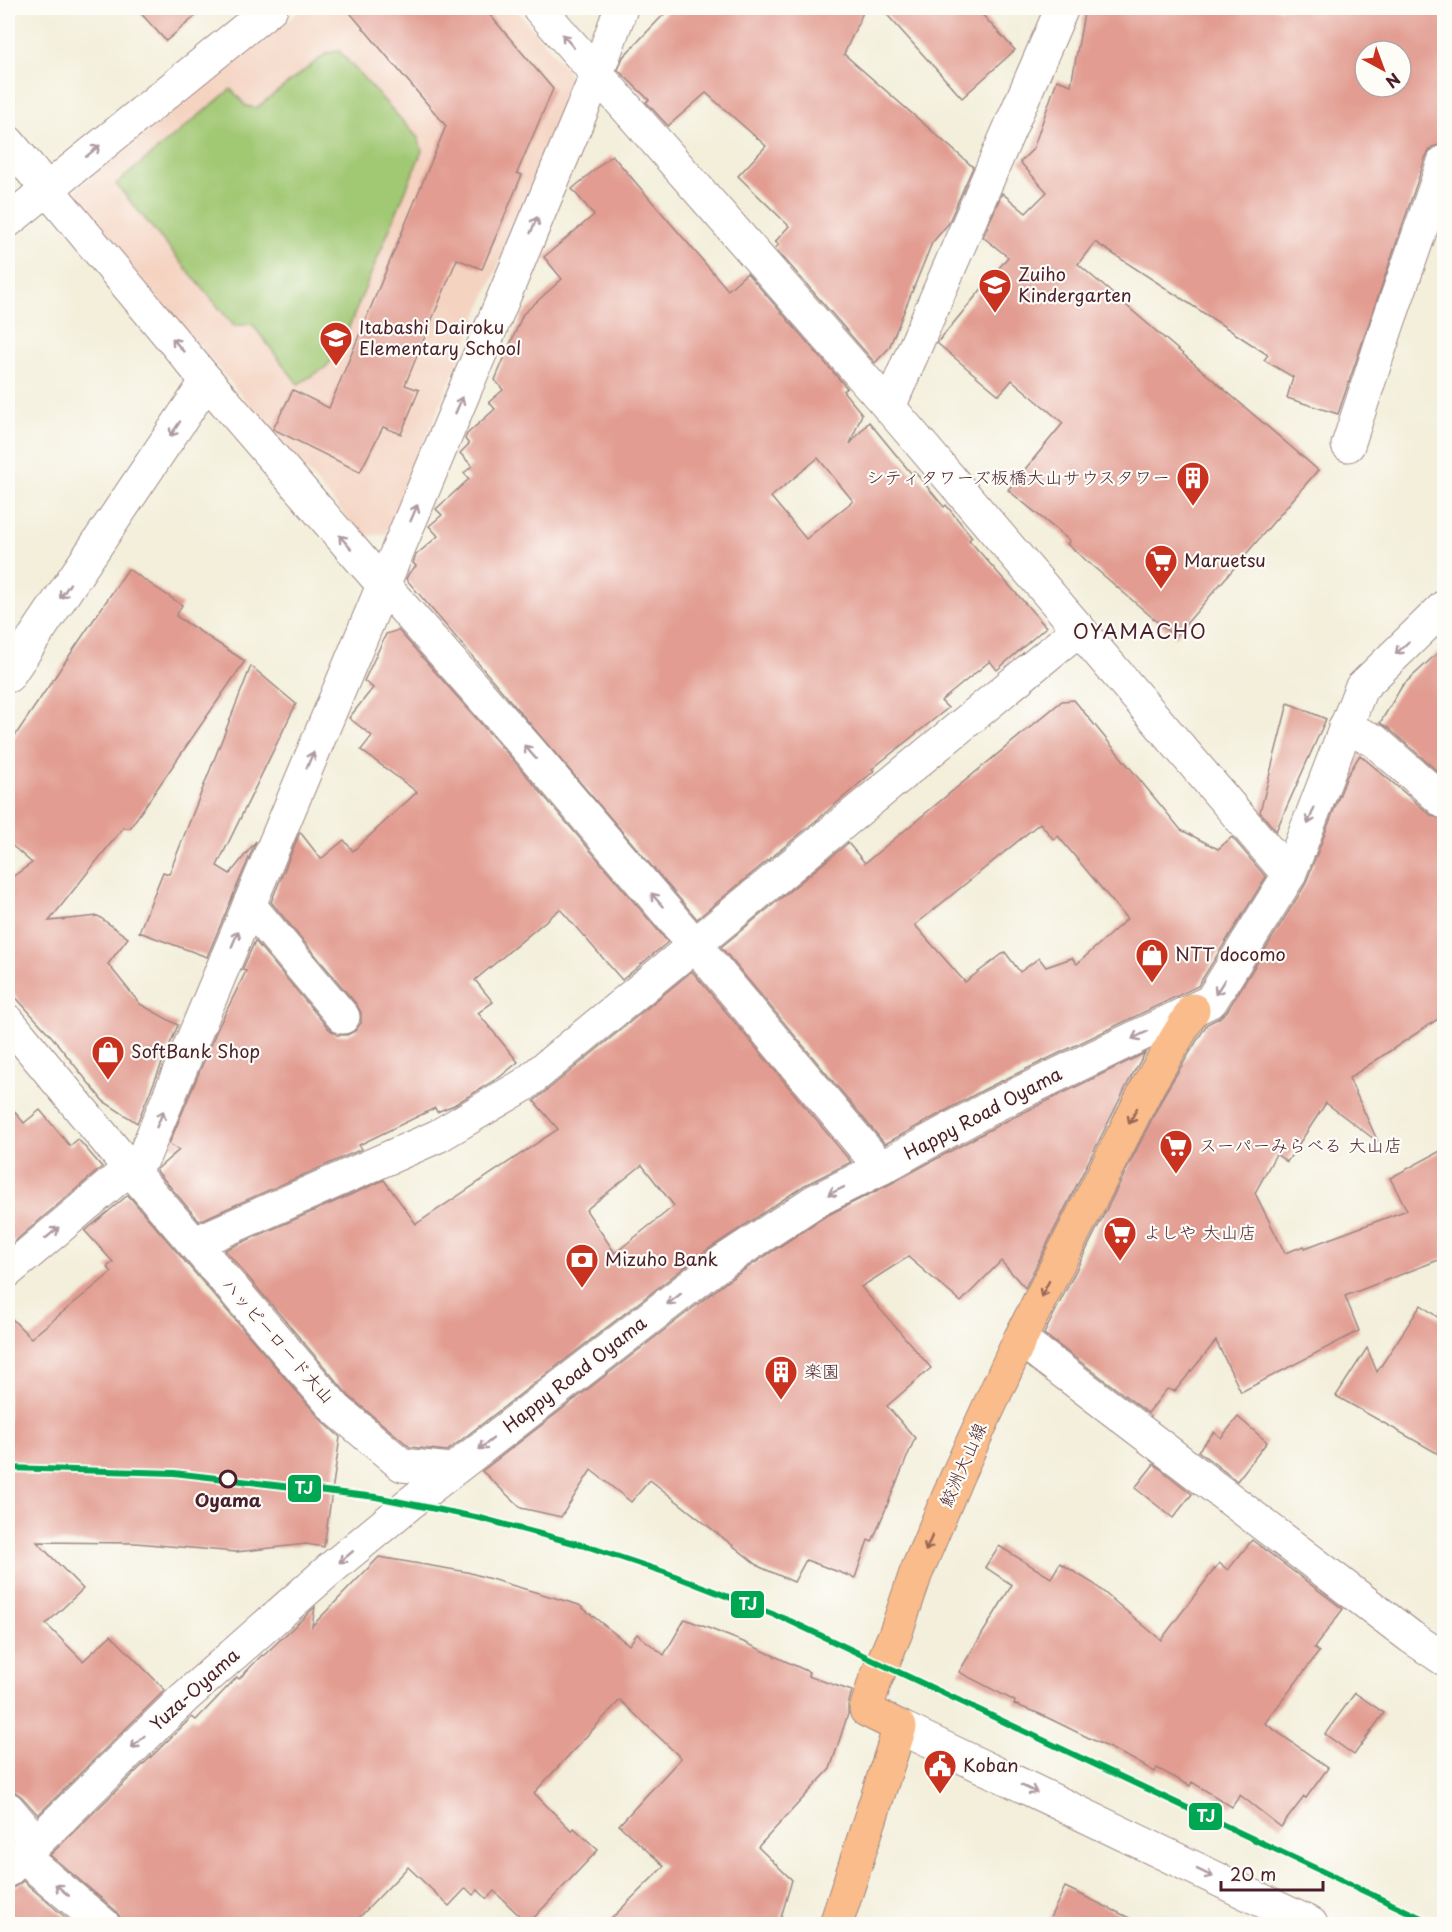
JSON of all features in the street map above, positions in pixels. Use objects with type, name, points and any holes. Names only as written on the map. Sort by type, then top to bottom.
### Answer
[{"type":"main road","name":"鮫洲大山線","points":[[900,1727],[866,1710],[916,1573],[958,1474],[1020,1339],[1149,1084],[1193,1010]]},
{"type":"main road","points":[[836,1924],[900,1727]]},
{"type":"street","points":[[8,220],[271,8]]},
{"type":"street","points":[[539,8],[889,407],[1289,875]]},
{"type":"street","points":[[8,1271],[144,1156],[597,74],[621,8]]},
{"type":"street","points":[[889,407],[1062,8]]},
{"type":"street","points":[[8,142],[207,381],[383,586],[529,750],[881,1168]]},
{"type":"street","points":[[1348,445],[1444,162]]},
{"type":"street","points":[[8,676],[207,381]]},
{"type":"street","name":"Happy Road Oyama","points":[[391,1519],[718,1265],[815,1201],[881,1168],[993,1106],[1212,1001],[1289,875],[1361,688],[1444,607]]},
{"type":"street","points":[[195,1244],[438,1136],[524,1085],[1079,629]]},
{"type":"street","points":[[1345,727],[1375,741],[1444,802]]},
{"type":"street","points":[[249,905],[343,1017]]},
{"type":"street","name":"ハッピーロード大山","points":[[8,1021],[195,1244],[302,1385],[336,1409],[402,1465],[452,1470]]},
{"type":"street","points":[[1020,1339],[1402,1630],[1444,1659]]},
{"type":"street","name":"Yuza-Oyama","points":[[21,1855],[184,1698],[391,1519]]},
{"type":"street","points":[[900,1727],[1311,1924]]},
{"type":"street","points":[[8,1809],[21,1855],[103,1924]]},
{"type":"shaded area","name":"Itabashi Dairoku Elementary School","points":[[304,8],[515,8],[567,70],[572,89],[386,534],[363,536],[74,201],[77,188]]},
{"type":"green space","points":[[339,51],[418,138],[422,151],[339,351],[325,368],[298,384],[252,324],[234,326],[116,184],[231,89],[246,106],[256,108],[327,53]]},
{"type":"building","points":[[136,8],[205,8],[166,41]]},
{"type":"building","points":[[346,8],[484,8],[553,89],[517,173],[522,175],[482,269],[457,259],[405,385],[419,390],[401,434],[383,427],[360,472],[273,429],[293,390],[329,408],[446,126]]},
{"type":"building","points":[[670,8],[865,8],[844,54],[973,167],[948,224],[932,243],[889,348],[875,363],[775,248],[779,245],[775,242],[789,226],[738,176],[766,146],[706,93],[668,126],[646,102],[649,100],[618,70],[623,57]]},
{"type":"building","points":[[881,8],[976,8],[1015,50],[962,98]]},
{"type":"building","points":[[1085,8],[1444,8],[1444,144],[1432,147],[1426,156],[1338,414],[1287,398],[1293,377],[1264,360],[1268,355],[1095,242],[1078,264],[1318,470],[1175,637],[1067,544],[1070,541],[1008,490],[1063,423],[1012,380],[999,395],[937,343],[1008,257],[983,237],[1002,193],[1026,213],[1047,192],[1020,162],[1033,149],[1057,80],[1071,85]]},
{"type":"building","points":[[612,155],[728,290],[747,273],[847,388],[843,391],[862,414],[850,444],[869,422],[911,473],[914,471],[944,507],[946,505],[972,537],[969,540],[1046,627],[997,670],[990,661],[941,701],[948,708],[872,769],[874,771],[824,814],[697,919],[406,579],[416,566],[413,563],[416,555],[438,536],[429,526],[442,515],[436,509],[469,479],[464,473],[472,466],[460,453],[469,444],[465,439],[467,434],[495,409],[489,402],[503,390],[495,380],[523,314],[562,279],[544,257],[594,215],[572,189]],"holes":[[[818,458],[853,501],[806,539],[771,497]]]},
{"type":"building","points":[[128,569],[182,605],[176,616],[245,661],[130,828],[123,828],[49,921],[98,916],[128,938],[108,964],[140,1004],[178,1025],[137,1123],[103,1101],[52,1037],[8,989],[8,880],[32,863],[8,842],[8,746]]},
{"type":"building","points":[[398,630],[515,762],[668,942],[622,980],[560,909],[475,980],[493,1002],[478,1013],[518,1062],[500,1077],[454,1105],[437,1112],[435,1108],[359,1145],[362,1149],[199,1221],[156,1170],[179,1150],[169,1144],[217,1030],[246,971],[242,970],[255,941],[329,1029],[337,1035],[347,1035],[355,1031],[361,1023],[361,1013],[357,1005],[271,902],[300,832],[321,859],[344,840],[353,851],[417,792],[361,750],[372,736],[349,718],[373,688],[364,681],[386,634]]},
{"type":"building","points":[[1444,647],[1444,777],[1380,723],[1402,686]]},
{"type":"building","points":[[251,666],[296,704],[217,866],[230,874],[256,841],[207,957],[139,932],[163,872],[169,874]]},
{"type":"building","points":[[1074,700],[1181,830],[1218,849],[1232,837],[1266,877],[1198,986],[985,1089],[885,1144],[721,947],[848,843],[865,863],[1062,701]],"holes":[[[1040,823],[1054,840],[1058,836],[1127,919],[1077,964],[1072,958],[1046,967],[1039,958],[1020,972],[1005,952],[965,982],[915,925]]]},
{"type":"building","points":[[1288,703],[1326,719],[1276,831],[1260,812]]},
{"type":"building","points":[[1360,755],[1432,816],[1444,820],[1444,1015],[1349,1078],[1378,1142],[1326,1103],[1287,1162],[1276,1154],[1255,1193],[1285,1253],[1304,1246],[1305,1248],[1407,1210],[1390,1178],[1444,1149],[1444,1258],[1345,1296],[1359,1331],[1241,1392],[1216,1341],[1175,1391],[1167,1389],[1148,1413],[1044,1334],[1165,1093],[1207,1024],[1227,1011],[1305,885],[1347,776]]},
{"type":"building","points":[[692,971],[851,1162],[805,1185],[707,1250],[447,1451],[410,1447],[349,1396],[225,1250],[384,1180],[416,1224],[558,1129],[534,1101]],"holes":[[[642,1165],[674,1206],[615,1253],[586,1210]]]},
{"type":"building","points":[[1145,1053],[1025,1288],[1001,1261],[961,1302],[908,1257],[861,1287],[931,1368],[887,1406],[915,1438],[872,1542],[868,1540],[855,1578],[806,1560],[794,1582],[760,1567],[650,1480],[631,1502],[591,1470],[561,1517],[521,1508],[482,1471],[729,1280],[824,1217],[1002,1123]]},
{"type":"building","points":[[8,1104],[24,1123],[40,1110],[70,1146],[78,1139],[102,1167],[8,1247]]},
{"type":"building","points":[[128,1195],[322,1421],[340,1437],[324,1547],[306,1544],[236,1552],[136,1543],[37,1542],[83,1589],[46,1624],[83,1661],[111,1635],[165,1690],[38,1815],[22,1797],[15,1792],[8,1791],[8,1315],[31,1338],[112,1272],[107,1267],[113,1262],[85,1231]]},
{"type":"building","points":[[1421,1305],[1444,1322],[1444,1457],[1336,1396],[1367,1348],[1377,1372]]},
{"type":"building","points":[[1238,1417],[1267,1442],[1237,1481],[1198,1451],[1214,1432],[1221,1438]]},
{"type":"building","points":[[1154,1464],[1192,1494],[1173,1518],[1135,1488]]},
{"type":"building","points":[[1252,1540],[1343,1609],[1314,1648],[1319,1652],[1265,1723],[1328,1768],[1281,1827],[1240,1795],[1232,1807],[1192,1782],[1190,1786],[1157,1768],[1155,1772],[1040,1714],[1014,1704],[1015,1701],[959,1672],[1012,1585],[985,1567],[999,1546],[1051,1578],[1060,1563],[1094,1584],[1161,1640],[1219,1563],[1228,1570]]},
{"type":"building","points":[[379,1557],[467,1572],[579,1605],[629,1645],[637,1634],[664,1655],[685,1619],[746,1643],[809,1672],[808,1676],[852,1691],[848,1714],[830,1769],[758,1847],[792,1880],[779,1924],[606,1924],[664,1866],[619,1825],[681,1758],[620,1700],[534,1793],[572,1831],[574,1828],[598,1850],[528,1924],[494,1891],[487,1899],[478,1890],[473,1895],[466,1888],[449,1906],[408,1867],[353,1924],[121,1924],[120,1917],[115,1910],[50,1855],[192,1717],[196,1720],[237,1677],[239,1679],[315,1607],[312,1626]]},
{"type":"building","points":[[1355,1693],[1384,1713],[1354,1755],[1325,1734]]},
{"type":"building","points":[[23,1881],[72,1923],[8,1924],[8,1888],[13,1888]]},
{"type":"building","points":[[1065,1887],[1142,1924],[1047,1924]]},
{"type":"transit line","name":"TJ","points":[[8,1468],[174,1473],[376,1497],[480,1518],[589,1547],[667,1573],[790,1621],[1434,1924]]},
{"type":"place","name":"Zuiho Kindergarten","points":[[995,314]]},
{"type":"place","name":"Itabashi Dairoku Elementary School","points":[[336,367]]},
{"type":"place","name":"シティタワーズ板橋大山サウスタワー","points":[[1193,507]]},
{"type":"place","name":"Maruetsu","points":[[1161,590]]},
{"type":"place","name":"NTT docomo","points":[[1152,984]]},
{"type":"place","name":"SoftBank Shop","points":[[108,1081]]},
{"type":"place","name":"スーパーみらべる 大山店","points":[[1176,1175]]},
{"type":"place","name":"よしや 大山店","points":[[1120,1262]]},
{"type":"place","name":"Mizuho Bank","points":[[582,1289]]},
{"type":"place","name":"楽園","points":[[781,1401]]},
{"type":"place","name":"Oyama","points":[[228,1479]]},
{"type":"place","name":"Koban","points":[[940,1795]]},
{"type":"district","name":"OYAMACHO","points":[[1140,632]]}]
